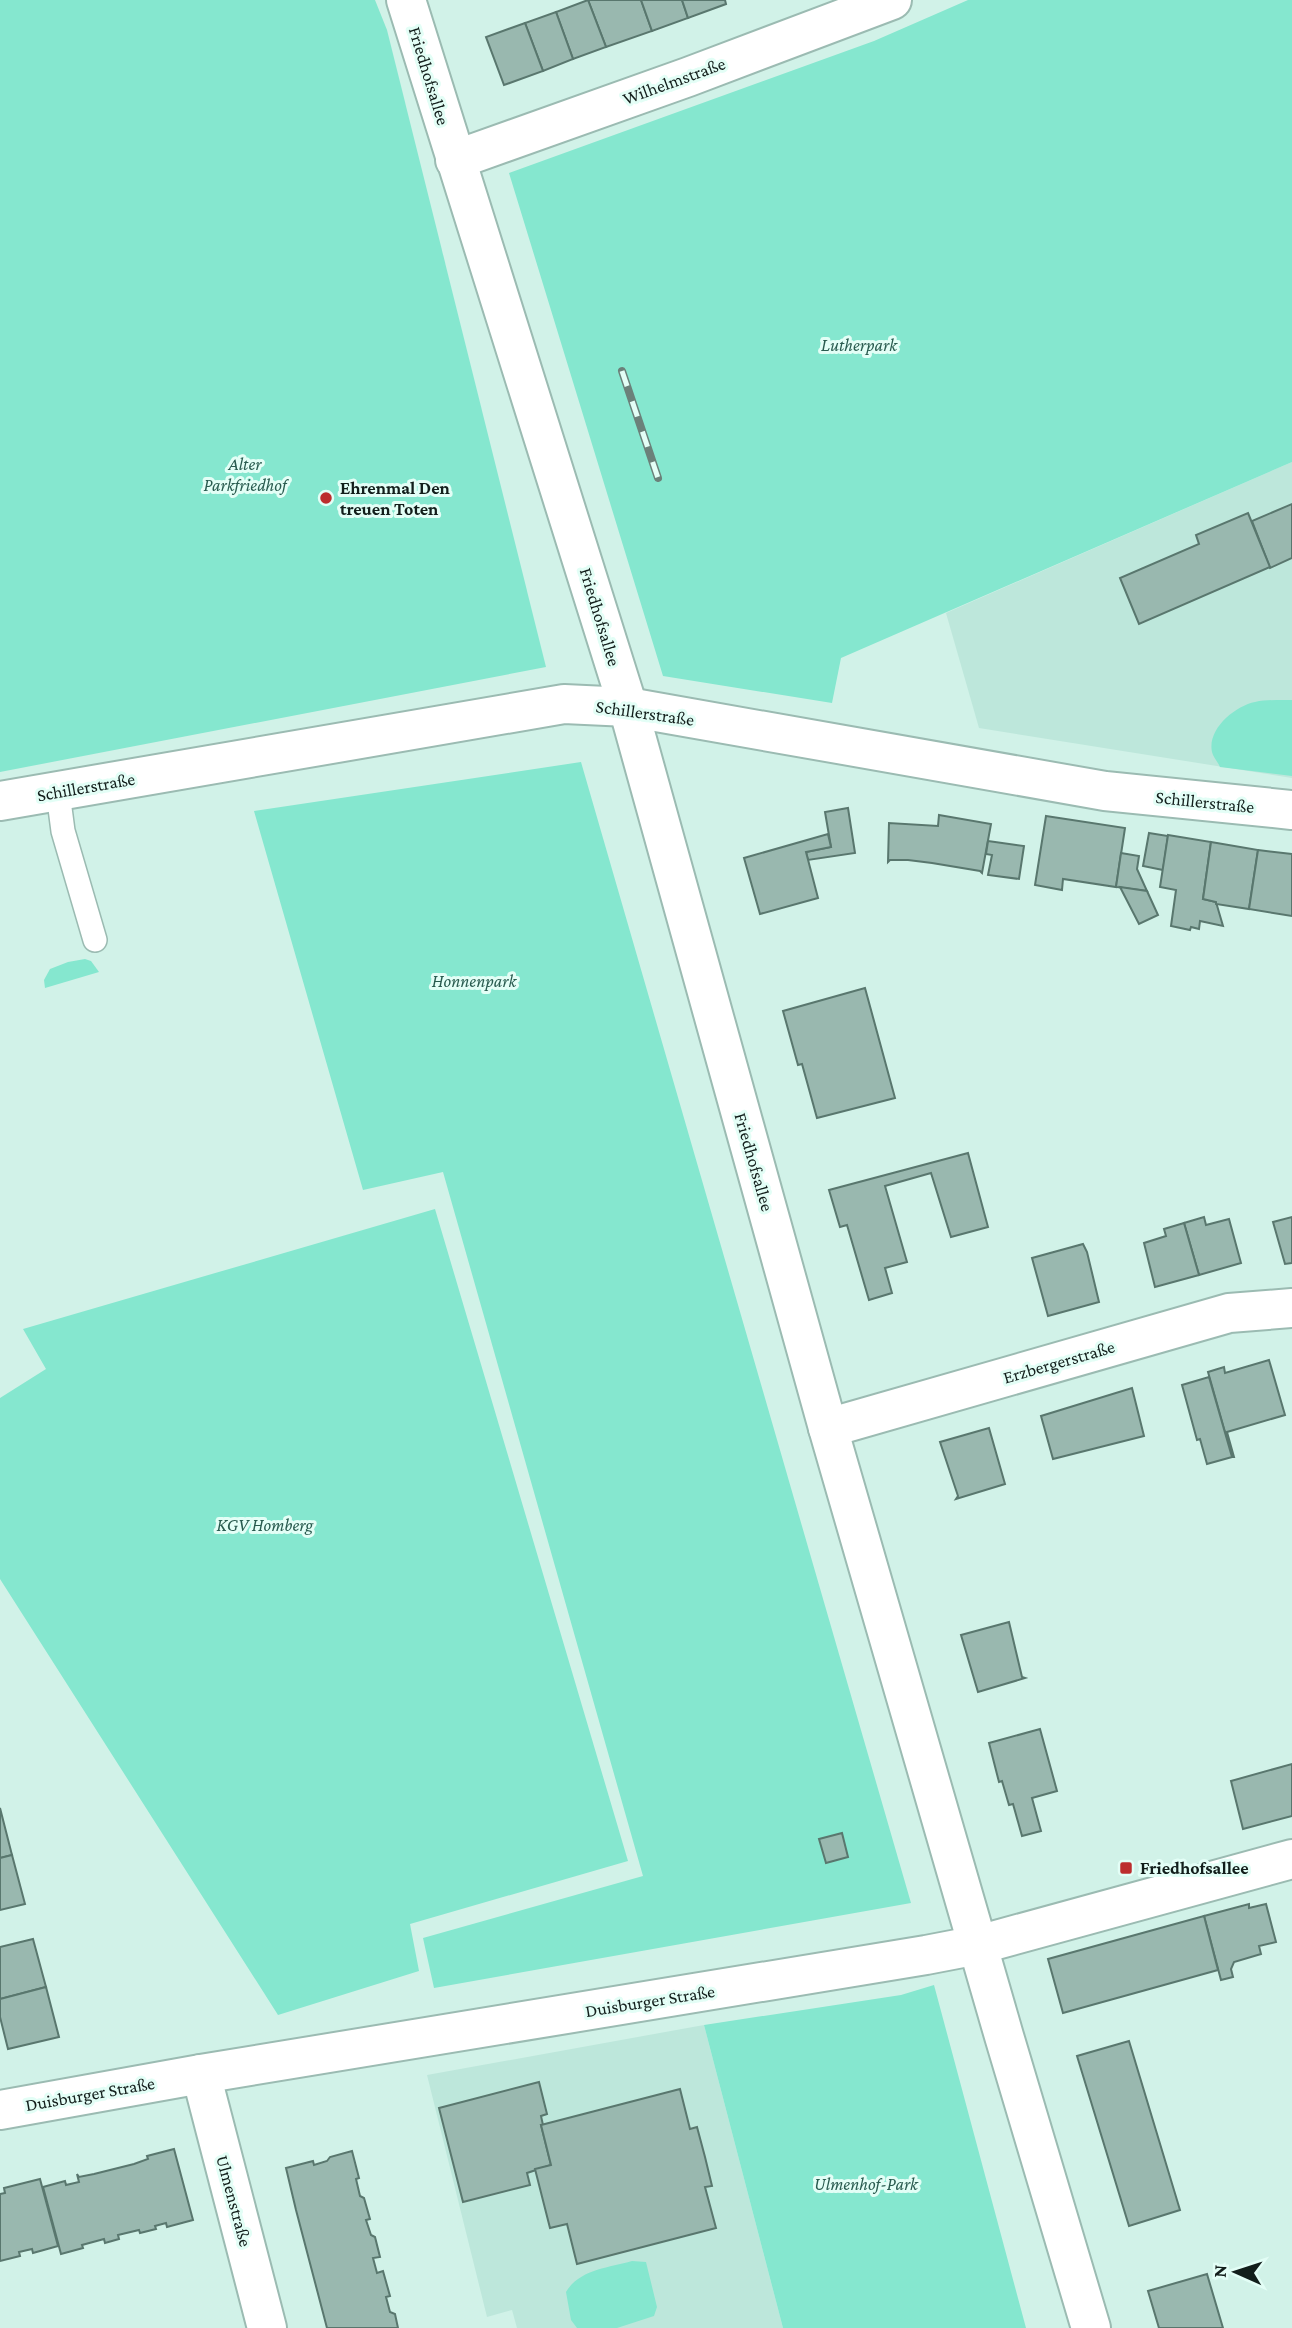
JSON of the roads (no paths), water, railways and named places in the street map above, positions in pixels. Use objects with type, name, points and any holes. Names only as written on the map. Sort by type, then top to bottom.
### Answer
[{"type":"street","name":"Friedhofsallee","points":[[406,0],[628,707],[828,1428],[1091,2328]]},
{"type":"street","name":"Wilhelmstraße","points":[[455,160],[688,77],[892,0]]},
{"type":"street","name":"Schillerstraße","points":[[0,801],[564,704],[628,707],[1105,791],[1292,810]]},
{"type":"street","name":"Erzbergerstraße","points":[[828,1428],[1229,1313],[1292,1308]]},
{"type":"street","name":"Duisburger Straße","points":[[0,2110],[978,1945],[1292,1858]]},
{"type":"street","name":"Ulmenstraße","points":[[201,2074],[267,2328]]},
{"type":"lane","points":[[58,793],[63,831],[94,940]]},
{"type":"railway","points":[[622,371],[658,478]]},
{"type":"place","name":"Ehrenmal Den treuen Toten","points":[[326,498]]},
{"type":"place","name":"Friedhofsallee","points":[[1126,1868]]},
{"type":"park label","name":"Lutherpark","points":[[859,345]]},
{"type":"park label","name":"Alter Parkfriedhof","points":[[245,474]]},
{"type":"park label","name":"Honnenpark","points":[[474,981]]},
{"type":"park label","name":"KGV Homberg","points":[[265,1525]]},
{"type":"park label","name":"Ulmenhof-Park","points":[[866,2184]]}]
